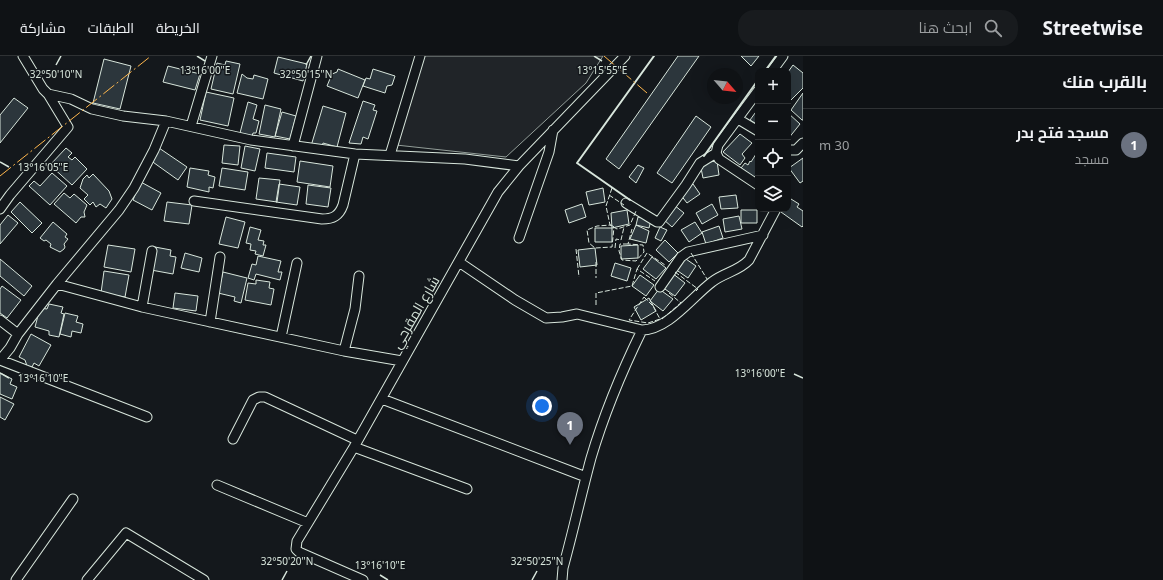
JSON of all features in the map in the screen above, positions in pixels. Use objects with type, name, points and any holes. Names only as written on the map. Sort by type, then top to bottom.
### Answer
[{"type":"street","points":[[0,209],[10,195],[68,127],[23,56]]},
{"type":"street","points":[[191,126],[212,56]]},
{"type":"street","points":[[293,146],[317,56]]},
{"type":"street","points":[[390,155],[419,56]]},
{"type":"street","name":"شارع المقرحي","points":[[57,284],[142,307],[344,351],[402,362],[498,192],[519,166],[625,56]]},
{"type":"street","points":[[774,68],[783,56]]},
{"type":"street","points":[[48,94],[71,99],[92,109],[123,116],[166,121],[251,140],[355,154],[465,159],[519,166]]},
{"type":"street","points":[[755,95],[718,145],[716,153],[719,159],[755,183]]},
{"type":"street","points":[[738,119],[755,129]]},
{"type":"street","points":[[147,417],[0,360],[57,284],[119,210],[134,188],[154,150],[166,121]]},
{"type":"street","points":[[519,238],[549,152],[553,130]]},
{"type":"street","points":[[791,150],[796,150],[803,143]]},
{"type":"street","points":[[626,203],[656,222],[659,222],[686,186],[700,164],[716,153]]},
{"type":"street","points":[[194,201],[330,219],[340,213],[355,154]]},
{"type":"street","points":[[459,262],[515,300],[546,318],[562,318],[577,314],[642,330],[649,330],[659,327],[670,320],[712,282],[744,265],[749,260],[774,212]]},
{"type":"street","points":[[660,287],[680,257],[688,252],[763,235]]},
{"type":"street","points":[[142,307],[152,251]]},
{"type":"street","points":[[210,322],[220,257]]},
{"type":"street","points":[[281,337],[297,263]]},
{"type":"street","points":[[344,351],[355,309],[359,276]]},
{"type":"street","points":[[0,320],[18,334]]},
{"type":"street","points":[[562,580],[586,476],[601,427],[628,360],[642,330]]},
{"type":"street","points":[[363,580],[299,552],[296,549],[297,541],[356,444],[402,362]]},
{"type":"street","points":[[233,439],[253,400],[258,397],[265,397],[356,444],[467,489]]},
{"type":"street","points":[[382,399],[586,476]]},
{"type":"street","points":[[217,485],[308,523]]},
{"type":"street","points":[[16,580],[73,499]]},
{"type":"street","points":[[87,580],[126,533],[204,580]]},
{"type":"shaded area","points":[[423,56],[603,56],[586,83],[506,157],[396,145]]},
{"type":"building","points":[[678,56],[699,56],[619,169],[606,159]]},
{"type":"building","points":[[741,56],[759,56],[751,66]]},
{"type":"building","points":[[278,57],[307,64],[303,81],[274,73]]},
{"type":"building","points":[[104,59],[131,66],[120,109],[93,103]]},
{"type":"building","points":[[226,61],[240,64],[233,94],[211,89],[217,63],[225,65]]},
{"type":"building","points":[[793,65],[803,73],[803,88],[791,100],[791,68]]},
{"type":"building","points":[[168,66],[200,74],[195,90],[163,82]]},
{"type":"building","points":[[338,69],[365,80],[358,98],[327,86],[332,74],[337,72]]},
{"type":"building","points":[[373,69],[395,76],[392,85],[387,86],[385,93],[363,86],[366,78],[370,79]]},
{"type":"building","points":[[242,74],[247,78],[253,79],[254,75],[268,79],[263,99],[237,93]]},
{"type":"building","points":[[206,92],[234,98],[228,126],[200,120]]},
{"type":"building","points":[[803,93],[803,120],[791,110]]},
{"type":"building","points":[[14,98],[28,108],[0,143],[0,115]]},
{"type":"building","points":[[363,101],[375,105],[373,110],[377,111],[368,139],[363,137],[361,144],[349,143]]},
{"type":"building","points":[[248,102],[257,105],[253,119],[259,121],[256,133],[253,133],[252,136],[240,133]]},
{"type":"building","points":[[265,105],[281,109],[275,137],[259,134]]},
{"type":"building","points":[[323,106],[346,113],[337,147],[323,143],[322,146],[311,146]]},
{"type":"building","points":[[282,112],[296,116],[290,139],[275,136]]},
{"type":"building","points":[[755,113],[755,123],[750,120]]},
{"type":"building","points":[[696,116],[711,127],[672,183],[657,173]]},
{"type":"building","points":[[791,116],[800,124],[791,135]]},
{"type":"building","points":[[740,134],[752,143],[742,154],[745,158],[740,165],[723,152]]},
{"type":"building","points":[[224,145],[240,146],[238,165],[222,163]]},
{"type":"building","points":[[245,146],[260,149],[255,171],[241,168]]},
{"type":"building","points":[[66,148],[72,153],[68,157],[72,160],[75,157],[87,169],[72,185],[50,165]]},
{"type":"building","points":[[159,148],[187,167],[178,180],[150,160]]},
{"type":"building","points":[[267,153],[296,157],[294,172],[265,168]]},
{"type":"building","points":[[755,156],[754,177],[741,168],[745,163],[748,165],[750,161],[751,162]]},
{"type":"building","points":[[803,158],[803,181],[800,183],[791,171],[791,167]]},
{"type":"building","points":[[300,161],[333,166],[330,187],[297,182]]},
{"type":"building","points":[[717,161],[719,175],[703,178],[700,163]]},
{"type":"building","points":[[638,165],[644,168],[636,183],[629,177]]},
{"type":"building","points":[[190,168],[209,171],[208,175],[215,177],[213,188],[209,187],[209,192],[187,187]]},
{"type":"building","points":[[222,168],[248,172],[245,190],[219,186]]},
{"type":"building","points":[[52,173],[67,186],[50,205],[29,186],[34,181],[40,186]]},
{"type":"building","points":[[93,174],[109,191],[112,199],[106,208],[100,204],[96,207],[93,202],[90,205],[84,199],[88,195],[80,188],[83,179],[87,175],[89,178]]},
{"type":"building","points":[[259,178],[280,180],[277,202],[256,199]]},
{"type":"building","points":[[139,181],[161,193],[152,210],[133,200],[135,195],[133,194]]},
{"type":"building","points":[[279,184],[300,187],[297,205],[276,202]]},
{"type":"building","points":[[693,184],[700,194],[687,203],[680,194]]},
{"type":"building","points":[[308,185],[331,188],[328,207],[306,204]]},
{"type":"building","points":[[603,188],[605,202],[589,205],[586,192]]},
{"type":"building","points":[[64,193],[70,198],[74,194],[87,205],[84,212],[85,217],[81,217],[76,223],[54,204]]},
{"type":"building","points":[[736,195],[738,208],[721,209],[719,197]]},
{"type":"building","points":[[791,199],[799,204],[797,207],[803,211],[802,227],[781,212],[791,212]]},
{"type":"building","points":[[20,202],[42,223],[32,233],[11,212]]},
{"type":"building","points":[[167,202],[192,205],[189,224],[164,221]]},
{"type":"building","points":[[582,204],[586,217],[569,223],[565,210]]},
{"type":"building","points":[[712,204],[718,215],[702,224],[696,213]]},
{"type":"building","points":[[674,205],[684,213],[672,227],[663,219]]},
{"type":"building","points":[[627,210],[629,224],[612,228],[611,213]]},
{"type":"building","points":[[741,210],[755,210],[755,212],[757,212],[757,223],[741,223]]},
{"type":"building","points":[[8,215],[18,223],[0,244],[0,225]]},
{"type":"building","points":[[739,216],[742,229],[725,232],[723,219]]},
{"type":"building","points":[[226,217],[245,222],[238,248],[219,244]]},
{"type":"building","points":[[638,217],[651,220],[649,228],[636,225]]},
{"type":"building","points":[[53,222],[67,234],[65,237],[68,239],[64,244],[65,247],[60,252],[50,247],[51,244],[46,240],[44,241],[40,238]]},
{"type":"building","points":[[695,222],[702,233],[689,242],[681,230]]},
{"type":"building","points":[[636,225],[649,231],[646,243],[630,239]]},
{"type":"building","points":[[719,226],[723,238],[706,244],[702,232]]},
{"type":"building","points":[[250,227],[261,230],[258,240],[264,241],[263,245],[266,245],[263,256],[255,254],[256,251],[250,250],[251,244],[246,243]]},
{"type":"building","points":[[660,227],[667,230],[661,241],[655,238]]},
{"type":"building","points":[[595,228],[612,228],[612,242],[595,242]]},
{"type":"building","points":[[665,240],[678,253],[669,262],[656,250]]},
{"type":"building","points":[[108,245],[135,249],[131,272],[104,267]]},
{"type":"building","points":[[638,245],[638,258],[621,259],[621,246]]},
{"type":"building","points":[[155,247],[171,250],[170,256],[176,257],[173,274],[151,270]]},
{"type":"building","points":[[595,248],[597,265],[580,267],[578,250]]},
{"type":"building","points":[[185,253],[202,258],[199,272],[181,268]]},
{"type":"building","points":[[258,256],[281,261],[278,272],[282,272],[280,280],[256,274],[254,280],[248,278],[252,264],[256,265]]},
{"type":"building","points":[[652,257],[666,268],[656,279],[643,269]]},
{"type":"building","points":[[683,257],[696,266],[688,278],[675,269]]},
{"type":"building","points":[[0,259],[32,286],[24,296],[0,276]]},
{"type":"building","points":[[615,263],[631,268],[627,281],[611,276]]},
{"type":"building","points":[[104,271],[129,275],[125,297],[101,293]]},
{"type":"building","points":[[223,272],[247,278],[241,303],[234,301],[235,297],[218,293]]},
{"type":"building","points":[[672,273],[685,283],[675,296],[662,287]]},
{"type":"building","points":[[640,275],[654,285],[646,296],[632,286]]},
{"type":"building","points":[[256,280],[270,282],[269,288],[274,289],[271,305],[245,300],[248,283],[256,284]]},
{"type":"building","points":[[2,286],[21,300],[7,318],[0,313],[0,289]]},
{"type":"building","points":[[659,289],[673,299],[663,311],[650,301]]},
{"type":"building","points":[[175,293],[198,296],[196,311],[173,308]]},
{"type":"building","points":[[649,298],[656,311],[641,320],[634,307]]},
{"type":"building","points":[[49,304],[63,307],[61,313],[64,314],[59,337],[49,335],[49,331],[35,327],[40,308],[47,309]]},
{"type":"building","points":[[65,313],[78,316],[76,322],[83,324],[81,333],[72,331],[71,337],[60,334]]},
{"type":"building","points":[[31,334],[51,345],[39,366],[34,363],[32,367],[27,366],[25,360],[19,357]]},
{"type":"building","points":[[0,373],[12,379],[10,384],[17,387],[12,399],[0,394]]},
{"type":"building","points":[[0,397],[14,404],[5,420],[0,417]]},
{"type":"fence","points":[[612,188],[606,206],[610,225],[617,229],[630,225],[636,211]]},
{"type":"fence","points":[[609,195],[624,205]]},
{"type":"fence","points":[[611,225],[614,227],[612,247],[595,248],[589,243],[587,230],[597,226],[611,225]]},
{"type":"fence","points":[[615,248],[616,239],[621,240],[624,227]]},
{"type":"fence","points":[[628,244],[620,244],[619,251],[622,260],[636,261],[644,252],[643,245],[628,244],[632,229]]},
{"type":"fence","points":[[576,249],[579,277]]},
{"type":"fence","points":[[637,269],[647,253],[665,265]]},
{"type":"fence","points":[[691,253],[707,279]]},
{"type":"fence","points":[[596,262],[596,278]]},
{"type":"fence","points":[[596,305],[596,293],[632,286],[637,269],[655,281]]},
{"type":"fence","points":[[675,272],[698,289],[696,291]]},
{"type":"fence","points":[[669,293],[681,303]]},
{"type":"fence","points":[[644,297],[653,306],[660,319],[648,323],[629,320],[644,297]]},
{"type":"fence","points":[[662,319],[683,301]]},
{"type":"wall","points":[[630,200],[577,163],[654,56]]},
{"type":"wall","points":[[767,68],[776,56]]},
{"type":"wall","points":[[704,156],[755,84]]},
{"type":"power","points":[[0,176],[151,56]]},
{"type":"power","points":[[604,56],[647,93]]},
{"type":"place","name":"مسجد فتح بدر","points":[[570,445]]}]
